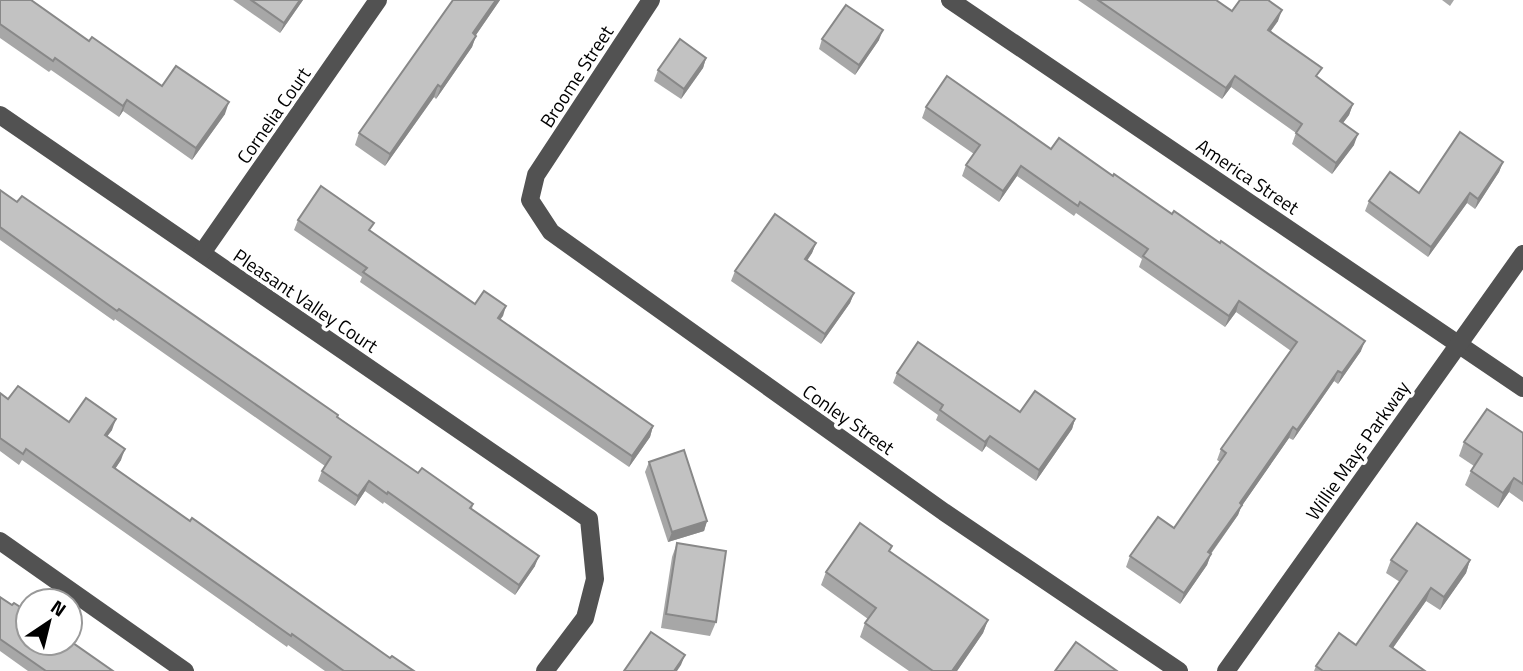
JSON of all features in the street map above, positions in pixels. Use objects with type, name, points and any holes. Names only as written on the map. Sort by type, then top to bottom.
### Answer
[{"type":"street","name":"Cornelia Court","points":[[202,253],[378,0]]},
{"type":"street","name":"Broome Street","points":[[536,175],[651,0]]},
{"type":"street","name":"America Street","points":[[950,0],[1523,388]]},
{"type":"street","name":"Pleasant Valley Court","points":[[0,115],[589,519],[595,579],[585,618],[545,671]]},
{"type":"street","name":"Conley Street","points":[[536,175],[530,201],[551,232],[944,512],[1179,671]]},
{"type":"street","name":"Willie Mays Parkway","points":[[1226,671],[1523,254]]},
{"type":"street","points":[[0,541],[185,671]]},
{"type":"building","points":[[0,0],[31,0],[89,41],[92,37],[162,86],[176,66],[229,102],[196,148],[127,100],[123,106],[55,58],[53,61],[0,24]]},
{"type":"building","points":[[251,0],[300,0],[284,23]]},
{"type":"building","points":[[453,0],[496,0],[473,33],[476,36],[441,87],[438,85],[390,154],[359,133]]},
{"type":"building","points":[[1098,0],[1216,0],[1232,11],[1240,0],[1268,0],[1282,10],[1268,30],[1322,68],[1316,76],[1353,104],[1340,121],[1358,134],[1336,163],[1296,133],[1302,124],[1235,76],[1226,88]]},
{"type":"building","points":[[846,5],[883,30],[859,65],[822,39]]},
{"type":"building","points":[[680,39],[706,58],[684,89],[658,70]]},
{"type":"building","points":[[947,76],[1051,149],[1059,138],[1172,214],[1174,211],[1220,243],[1221,241],[1365,341],[1342,373],[1338,371],[1297,430],[1293,427],[1240,503],[1242,505],[1208,552],[1211,554],[1184,593],[1130,556],[1158,517],[1174,528],[1226,453],[1221,449],[1297,342],[1239,301],[1229,316],[1143,256],[1148,249],[1080,202],[1078,206],[1021,166],[1003,191],[966,165],[980,145],[926,107]]},
{"type":"building","points":[[1460,132],[1503,162],[1478,199],[1470,193],[1431,247],[1369,201],[1390,172],[1419,193]]},
{"type":"building","points":[[321,186],[374,223],[369,230],[475,304],[484,291],[506,306],[498,318],[653,426],[632,456],[363,272],[367,268],[298,220]]},
{"type":"building","points":[[0,190],[17,202],[22,196],[418,473],[422,468],[473,504],[470,508],[539,556],[519,585],[369,481],[358,496],[322,471],[331,457],[119,309],[117,311],[0,227]]},
{"type":"building","points":[[775,214],[816,243],[805,259],[854,293],[825,334],[735,271]]},
{"type":"building","points":[[918,342],[1020,412],[1035,391],[1075,419],[1039,470],[990,436],[985,442],[940,410],[943,405],[897,373]]},
{"type":"building","points":[[18,386],[69,422],[86,398],[116,419],[105,435],[125,449],[113,467],[190,521],[192,518],[390,658],[392,656],[414,671],[344,671],[26,449],[23,454],[0,438],[0,393],[8,399]]},
{"type":"building","points":[[1487,409],[1523,433],[1523,484],[1514,478],[1503,493],[1471,471],[1482,454],[1464,442]]},
{"type":"building","points":[[684,450],[707,521],[672,532],[649,462]]},
{"type":"building","points":[[860,523],[892,546],[889,551],[988,620],[952,671],[933,671],[865,623],[876,608],[826,572]]},
{"type":"building","points":[[1417,523],[1470,560],[1444,597],[1431,588],[1390,646],[1425,671],[1323,671],[1316,666],[1339,633],[1356,645],[1407,571],[1391,560]]},
{"type":"building","points":[[677,543],[726,551],[716,622],[666,614]]},
{"type":"building","points":[[0,597],[12,605],[14,603],[14,649],[0,639]]},
{"type":"building","points":[[651,632],[685,655],[674,671],[624,671]]},
{"type":"building","points":[[1076,642],[1117,671],[1055,671]]},
{"type":"building","points":[[84,651],[113,671],[46,671],[26,657],[84,657]]}]
